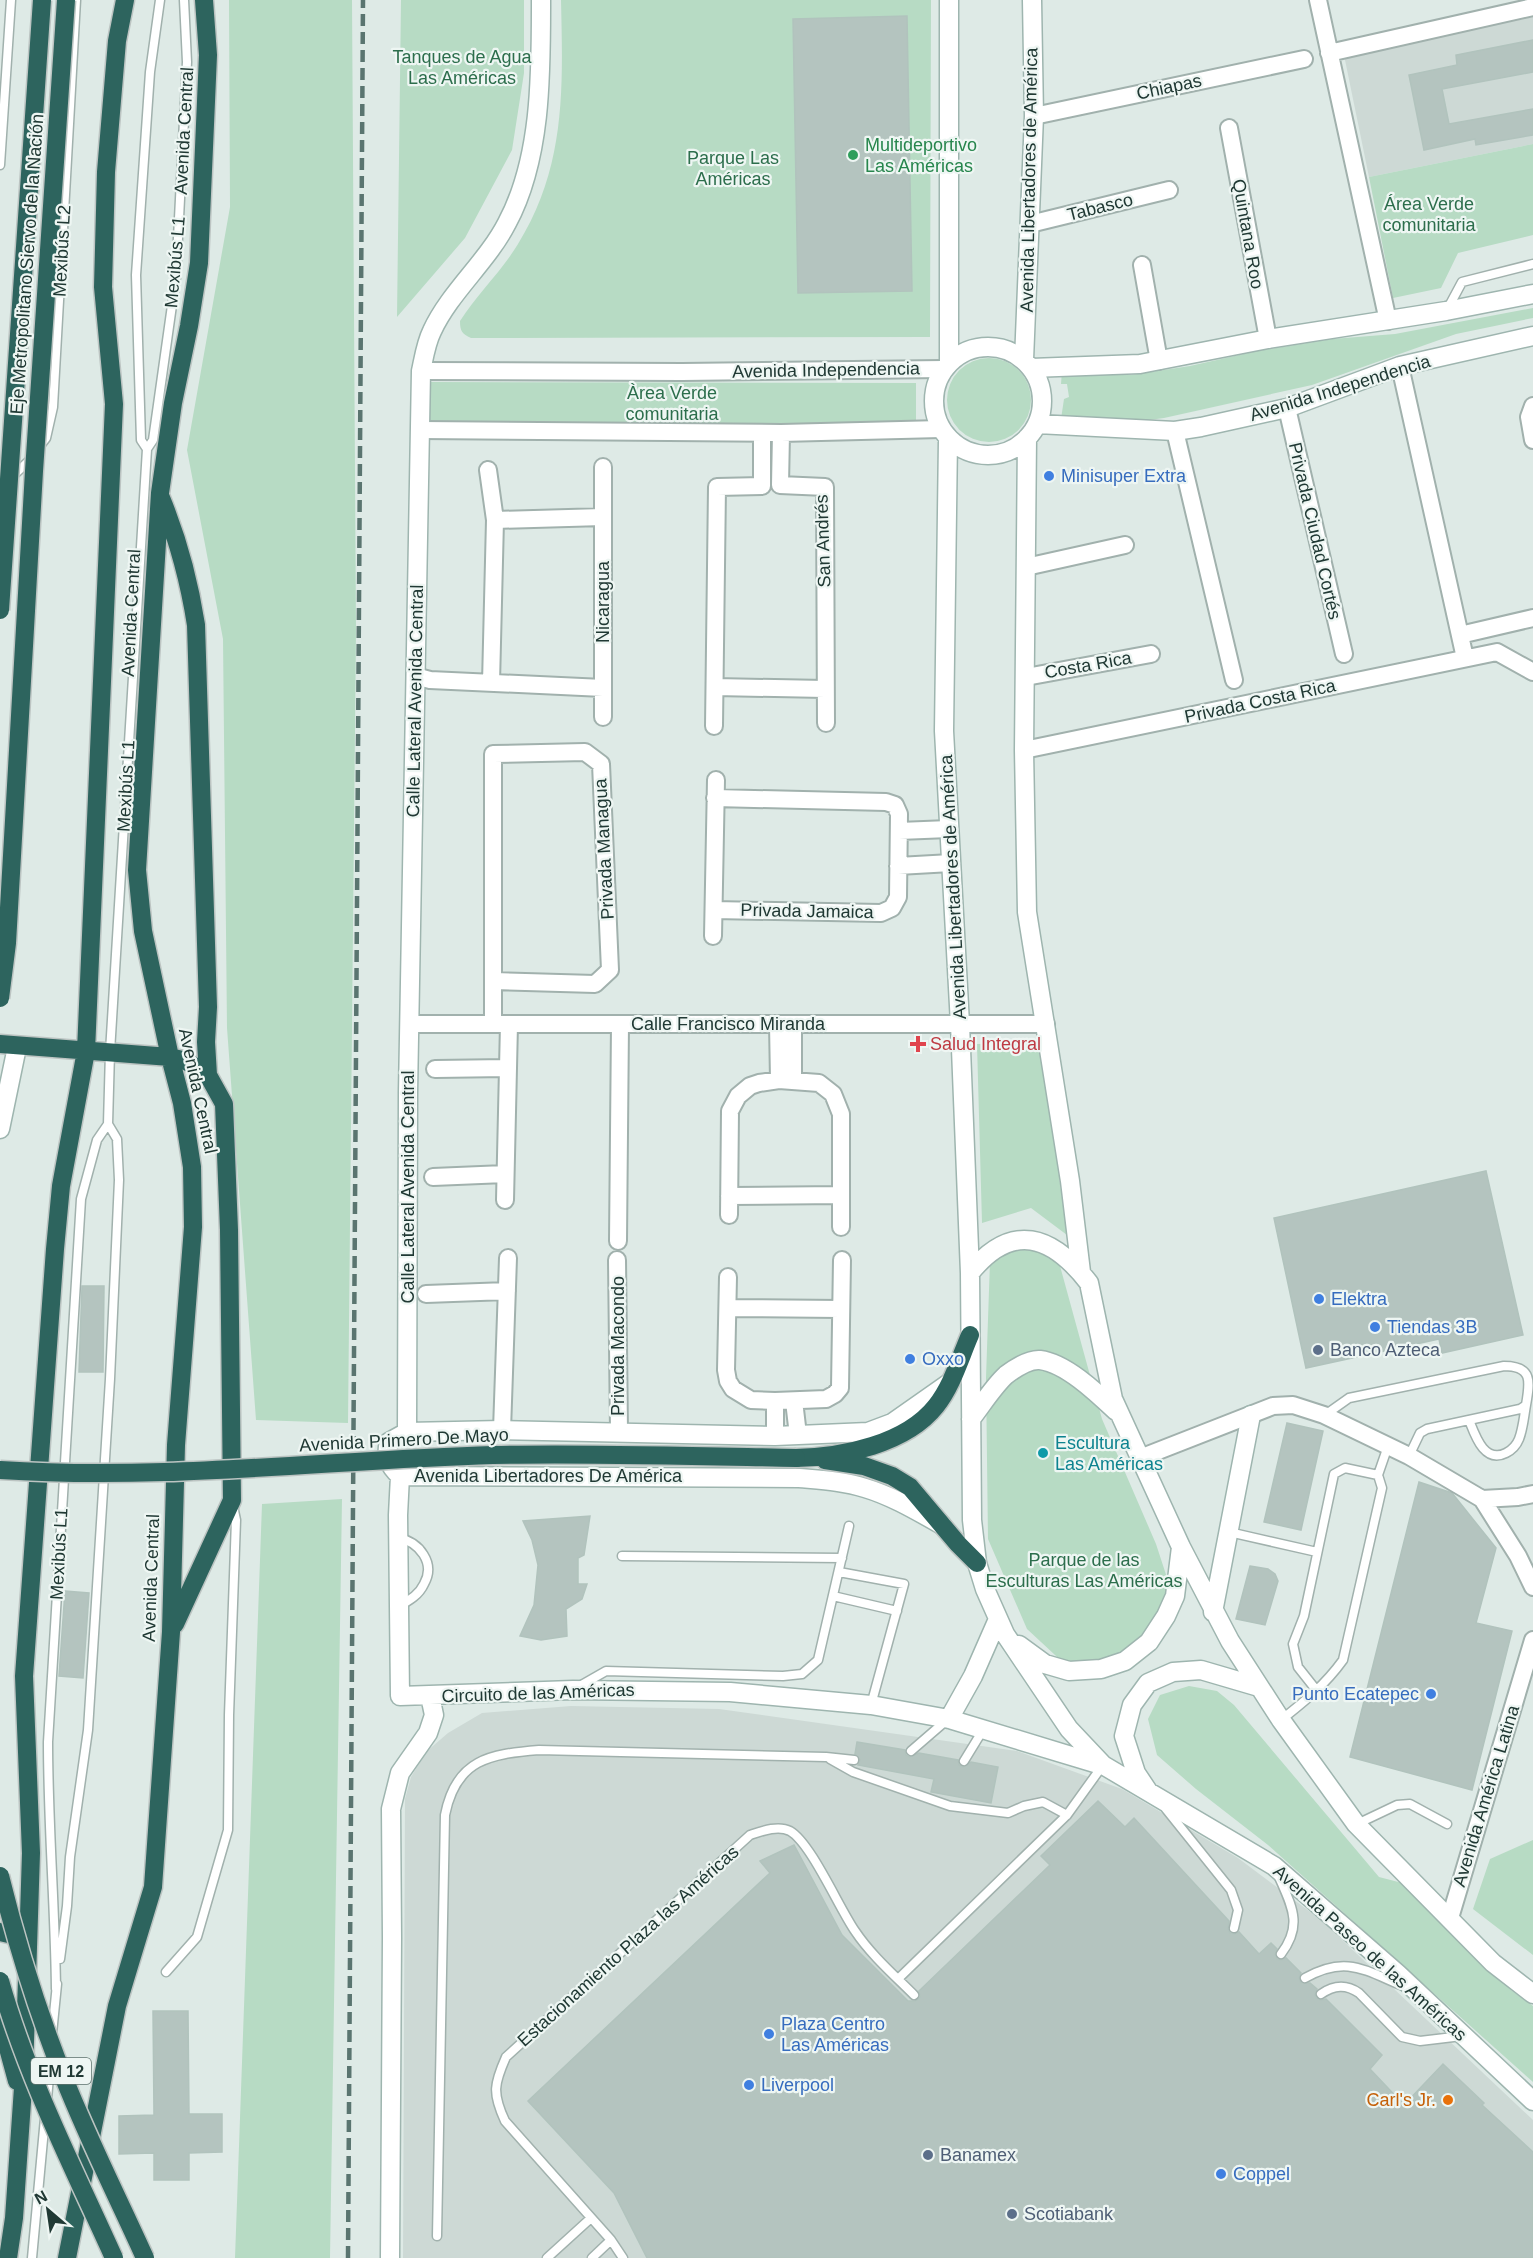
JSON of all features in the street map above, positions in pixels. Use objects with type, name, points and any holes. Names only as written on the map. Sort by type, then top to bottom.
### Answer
[{"type":"highway","name":"Eje Metropolitano Siervo de la Nación","points":[[0,610],[42,0]]},
{"type":"highway","name":"Eje Metropolitano Siervo de la Nación","points":[[0,998],[7,943],[34,471],[66,0]]},
{"type":"highway","name":"Avenida Central","points":[[8,2258],[14,2218],[24,2073],[26,1938],[31,1853],[24,1664],[61,1186],[86,1051],[114,404],[103,286],[106,172],[117,40],[125,0]]},
{"type":"highway","name":"Avenida Central","points":[[67,2258],[117,2006],[153,1887],[171,1632],[177,1445],[193,1215],[192,1167],[182,1103],[143,931],[137,870],[160,493],[173,404],[199,263],[208,55],[204,0]]},
{"type":"highway","points":[[160,493],[177,536],[189,583],[196,625],[208,1075],[224,1104],[229,1230],[232,1500],[171,1632]]},
{"type":"highway","points":[[9,1046],[170,1057],[186,1061],[208,1075]]},
{"type":"highway","name":"Avenida Primero De Mayo","points":[[804,1458],[866,1448],[889,1440],[913,1427],[936,1406],[970,1335]]},
{"type":"highway","name":"Avenida Primero De Mayo","points":[[0,1470],[54,1474],[160,1472],[493,1455],[804,1458],[864,1466],[892,1476],[910,1487],[977,1563]]},
{"type":"highway","name":"EM 12","points":[[0,1876],[34,1995],[64,2079],[145,2258]]},
{"type":"highway","points":[[0,1932],[26,1938]]},
{"type":"highway","name":"EM 12","points":[[0,1981],[37,2087],[114,2258]]},
{"type":"highway","points":[[0,2019],[7,2038],[21,2099]]},
{"type":"main road","name":"Calle Lateral Avenida Central","points":[[406,1432],[409,1024],[421,371],[429,339],[438,318],[485,258],[508,223],[521,192],[532,154],[541,60],[541,0]]},
{"type":"main road","name":"Avenida Libertadores de América","points":[[1028,364],[1034,116],[1032,0]]},
{"type":"main road","points":[[946,366],[949,1]]},
{"type":"main road","points":[[1028,364],[1140,364],[1268,339],[1388,321],[1533,294]]},
{"type":"main road","name":"Avenida Independencia","points":[[1032,431],[1175,431],[1287,408],[1400,366],[1533,336]]},
{"type":"main road","points":[[1032,431],[1006,452],[981,455],[969,452],[945,434],[935,415],[933,399],[936,383],[946,366],[966,352],[986,347],[1000,348],[1012,352],[1028,364],[1040,385],[1042,405],[1032,431],[1026,567],[1024,750],[1027,912],[1070,1181],[1081,1272]]},
{"type":"main road","name":"Avenida Libertadores de América","points":[[945,434],[944,731],[960,1024],[970,1273],[970,1335]]},
{"type":"main road","points":[[0,1129],[9,1046]]},
{"type":"main road","points":[[970,1273],[993,1249],[1008,1241],[1026,1239],[1043,1243],[1081,1272],[1089,1283],[1113,1399],[1180,1547],[1213,1612],[1259,1687],[1356,1824],[1493,1963],[1533,1994]]},
{"type":"main road","points":[[970,1335],[972,1520],[977,1563],[1001,1627],[1069,1729],[1103,1765]]},
{"type":"main road","points":[[971,1419],[1006,1376],[1026,1363],[1039,1360],[1086,1383],[1120,1414]]},
{"type":"main road","points":[[406,1432],[619,1431],[775,1436],[868,1432],[892,1423],[949,1383]]},
{"type":"main road","points":[[1213,1612],[1251,1414]]},
{"type":"main road","name":"Avenida Libertadores De América","points":[[406,1432],[389,1442],[387,1451],[388,1461],[400,1476],[763,1478],[834,1481],[865,1488],[897,1500],[942,1525]]},
{"type":"main road","points":[[400,1476],[400,1696],[430,1696]]},
{"type":"main road","points":[[1001,1627],[1045,1665],[1069,1671],[1101,1669],[1125,1661],[1149,1642],[1166,1616],[1175,1596],[1180,1547]]},
{"type":"main road","points":[[949,1719],[1001,1627]]},
{"type":"main road","points":[[1154,1797],[1136,1773],[1124,1736],[1131,1705],[1148,1683],[1173,1671],[1201,1670],[1259,1687]]},
{"type":"main road","name":"Circuito de las Américas","points":[[390,2258],[391,1809],[400,1773],[428,1733],[434,1715],[430,1696],[573,1690],[730,1692],[871,1706],[949,1719],[1103,1765]]},
{"type":"main road","name":"Avenida Paseo de las Américas","points":[[1103,1765],[1274,1866],[1418,1993],[1533,2101]]},
{"type":"street","points":[[1318,0],[1388,321]]},
{"type":"street","points":[[1329,53],[1533,7]]},
{"type":"street","name":"Chiapas","points":[[1034,116],[1304,59]]},
{"type":"street","name":"Quintana Roo","points":[[1229,128],[1268,339]]},
{"type":"street","name":"Tabasco","points":[[1030,224],[1169,190]]},
{"type":"street","points":[[1142,265],[1159,361]]},
{"type":"street","name":"Avenida Independencia","points":[[421,371],[682,372],[946,366]]},
{"type":"street","points":[[1400,366],[1465,658]]},
{"type":"street","points":[[1533,406],[1529,417],[1533,440]]},
{"type":"street","name":"Privada Ciudad Cortés","points":[[1287,408],[1344,654]]},
{"type":"street","points":[[421,430],[945,434]]},
{"type":"street","points":[[1175,431],[1234,680]]},
{"type":"street","points":[[714,726],[717,487],[762,486],[762,433]]},
{"type":"street","name":"San Andrés","points":[[781,433],[780,485],[825,487],[826,723]]},
{"type":"street","name":"Nicaragua","points":[[603,467],[603,717]]},
{"type":"street","points":[[488,470],[495,520],[491,683]]},
{"type":"street","points":[[495,520],[603,517]]},
{"type":"street","points":[[1026,567],[1125,545]]},
{"type":"street","points":[[1460,635],[1533,618]]},
{"type":"street","name":"Privada Costa Rica","points":[[1024,750],[1497,652],[1533,672]]},
{"type":"street","name":"Costa Rica","points":[[1026,677],[1151,654]]},
{"type":"street","points":[[415,676],[430,680],[603,688]]},
{"type":"street","points":[[715,687],[825,689]]},
{"type":"street","name":"Privada Managua","points":[[494,981],[595,984],[610,970],[601,764],[585,752],[494,754],[494,981],[507,1068],[505,1200]]},
{"type":"street","name":"Privada Jamaica","points":[[713,936],[716,780]]},
{"type":"street","name":"Privada Jamaica","points":[[714,910],[881,913],[892,908],[898,897],[899,831],[899,814],[895,805],[886,802],[715,798]]},
{"type":"street","points":[[899,831],[949,829]]},
{"type":"street","points":[[898,866],[951,863]]},
{"type":"street","name":"Calle Francisco Miranda","points":[[409,1024],[1046,1024]]},
{"type":"street","points":[[618,1241],[620,1024]]},
{"type":"street","points":[[786,1024],[786,1080]]},
{"type":"street","points":[[435,1069],[507,1068]]},
{"type":"street","points":[[729,1215],[730,1111],[733,1102],[750,1086],[786,1080],[819,1083],[836,1100],[841,1114],[841,1227]]},
{"type":"street","points":[[433,1177],[505,1174]]},
{"type":"street","points":[[729,1196],[841,1195]]},
{"type":"street","points":[[502,1430],[508,1258]]},
{"type":"street","name":"Privada Macondo","points":[[617,1260],[619,1431]]},
{"type":"street","points":[[728,1277],[726,1370],[728,1381],[733,1389],[751,1400],[826,1399],[840,1388],[842,1260]]},
{"type":"street","points":[[426,1294],[507,1291]]},
{"type":"street","points":[[728,1308],[841,1309]]},
{"type":"street","points":[[775,1401],[775,1436]]},
{"type":"street","points":[[794,1401],[798,1435]]},
{"type":"street","points":[[1140,1458],[1273,1406],[1293,1405],[1324,1415],[1409,1456],[1482,1499],[1518,1556],[1533,1587]]},
{"type":"street","points":[[1482,1499],[1526,1495],[1533,1487]]},
{"type":"street","name":"Avenida América Latina","points":[[1450,1918],[1533,1640]]},
{"type":"lane","points":[[0,165],[11,0]]},
{"type":"lane","name":"Mexibús L2","points":[[0,477],[16,473],[31,459],[45,438],[53,407],[76,0]]},
{"type":"lane","name":"Mexibús L1","points":[[147,449],[141,440],[136,275],[150,72],[160,0]]},
{"type":"lane","name":"Mexibús L1","points":[[32,2258],[56,1989],[68,1906],[70,1857],[88,1730],[110,1379],[119,1180],[117,1139],[108,1124],[110,1052],[147,449],[153,440],[176,277],[187,62],[184,0]]},
{"type":"lane","points":[[1446,311],[1462,282],[1533,264]]},
{"type":"lane","name":"Mexibús L1","points":[[56,1989],[55,1905],[48,1799],[48,1742],[81,1199],[97,1140],[108,1124]]},
{"type":"lane","points":[[1324,1415],[1348,1398],[1504,1366],[1523,1369],[1530,1382],[1519,1440],[1511,1450],[1494,1455],[1484,1450],[1469,1420]]},
{"type":"lane","points":[[1409,1456],[1420,1433],[1427,1429],[1520,1409],[1526,1405]]},
{"type":"lane","points":[[1281,1720],[1329,1680],[1343,1660],[1383,1488],[1378,1474],[1388,1446]]},
{"type":"lane","points":[[1317,1691],[1298,1667],[1293,1644],[1304,1616],[1334,1474],[1345,1468],[1378,1474]]},
{"type":"lane","points":[[166,1972],[197,1937],[228,1830],[229,1715],[236,1520],[232,1500]]},
{"type":"lane","points":[[573,1690],[606,1671],[783,1676],[802,1674],[818,1660],[849,1527]]},
{"type":"lane","points":[[1229,1532],[1317,1552]]},
{"type":"lane","points":[[399,1538],[409,1540],[422,1550],[428,1566],[425,1583],[413,1599],[399,1606]]},
{"type":"lane","points":[[622,1556],[842,1558]]},
{"type":"lane","points":[[839,1572],[904,1584],[871,1706]]},
{"type":"lane","points":[[833,1596],[897,1611]]},
{"type":"lane","points":[[911,1751],[949,1719]]},
{"type":"lane","points":[[964,1761],[984,1729]]},
{"type":"lane","points":[[437,2236],[445,1815],[448,1798],[459,1779],[477,1762],[502,1753],[539,1750],[826,1757],[854,1760]]},
{"type":"lane","points":[[826,1757],[854,1772],[950,1806],[1008,1813],[1024,1806],[1043,1802],[1067,1815]]},
{"type":"lane","points":[[898,1979],[1067,1815],[1103,1765]]},
{"type":"lane","points":[[950,1806],[952,1796]]},
{"type":"lane","points":[[1154,1797],[1231,1890],[1238,1910],[1234,1928]]},
{"type":"lane","points":[[1356,1824],[1396,1805],[1410,1804],[1447,1824]]},
{"type":"lane","name":"Estacionamiento Plaza las Américas","points":[[623,2258],[611,2240],[506,2121],[497,2104],[496,2079],[506,2057],[750,1835],[768,1828],[789,1831],[803,1844],[854,1931],[872,1953],[914,1995]]},
{"type":"lane","points":[[1274,1866],[1294,1919],[1294,1931],[1290,1943],[1281,1954]]},
{"type":"lane","points":[[1305,1978],[1329,1968],[1342,1965],[1355,1966],[1418,1993]]},
{"type":"lane","points":[[1321,1994],[1335,1987],[1352,1988],[1395,2032],[1410,2040],[1464,2036]]},
{"type":"lane","points":[[547,2258],[591,2218]]},
{"type":"lane","points":[[592,2258],[611,2240]]},
{"type":"shaded area","points":[[1533,17],[1533,144],[1369,177],[1344,55]]},
{"type":"shaded area","points":[[571,1706],[719,1709],[1017,1751],[1122,1789],[1238,1858],[1321,1920],[1533,2120],[1533,2258],[403,2258],[405,1799],[411,1777],[426,1752],[448,1733],[482,1713]]},
{"type":"green space","points":[[229,0],[352,0],[356,630],[348,1423],[256,1420],[227,1028],[223,639],[187,450],[230,207]]},
{"type":"green space","name":"Tanques de Agua Las Américas","points":[[401,0],[524,0],[524,73],[512,150],[465,238],[397,317]]},
{"type":"green space","name":"Parque Las Américas","points":[[561,0],[931,0],[930,337],[471,338],[464,334],[460,321],[518,244],[534,215],[545,185],[553,156],[561,96]]},
{"type":"green space","name":"Área Verde comunitaria","points":[[1533,144],[1533,235],[1458,253],[1441,288],[1393,298],[1369,177]]},
{"type":"green space","points":[[1533,308],[1533,318],[1456,334],[1312,385],[1164,418],[1149,420],[1061,419],[1064,399],[1069,397],[1067,384],[1061,384],[1062,371],[1076,374],[1131,375],[1332,339],[1395,334]]},
{"type":"green space","points":[[989,358],[1005,361],[1019,370],[1028,384],[1031,400],[1028,416],[1019,430],[1005,439],[989,442],[973,439],[959,430],[950,416],[947,400],[950,384],[959,370],[973,361]]},
{"type":"green space","name":"Àrea Verde comunitaria","points":[[428,382],[916,383],[916,424],[428,423]]},
{"type":"green space","points":[[1041,1043],[1067,1235],[1031,1208],[982,1223],[977,1044]]},
{"type":"green space","name":"Parque de las Esculturas Las Américas","points":[[1011,1241],[1057,1255],[1102,1419],[1156,1544],[1173,1596],[1131,1653],[1069,1668],[1027,1629],[988,1539],[986,1378],[990,1261]]},
{"type":"green space","points":[[342,1499],[330,2258],[235,2258],[262,1504]]},
{"type":"green space","points":[[1189,1686],[1217,1691],[1234,1705],[1379,1877],[1406,1884],[1511,1990],[1533,2006],[1533,2082],[1268,1845],[1196,1789],[1157,1755],[1148,1719],[1160,1695]]},
{"type":"green space","points":[[1533,1840],[1533,1955],[1473,1909],[1490,1859]]},
{"type":"building","name":"Multideportivo Las Américas","points":[[907,16],[912,291],[798,293],[793,19]]},
{"type":"building","points":[[1533,40],[1533,72],[1442,89],[1449,124],[1533,109],[1533,135],[1476,145],[1475,139],[1424,150],[1409,75],[1457,65],[1456,55]]},
{"type":"building","points":[[1486,1171],[1523,1335],[1442,1353],[1439,1339],[1306,1368],[1274,1218]]},
{"type":"building","points":[[82,1286],[104,1286],[103,1372],[79,1372]]},
{"type":"building","points":[[1287,1423],[1323,1431],[1301,1530],[1264,1522]]},
{"type":"building","name":"Punto Ecatepec","points":[[1419,1482],[1452,1493],[1496,1548],[1476,1623],[1512,1631],[1472,1790],[1350,1757]]},
{"type":"building","points":[[590,1516],[584,1555],[578,1558],[578,1584],[587,1584],[582,1599],[566,1609],[567,1636],[541,1640],[520,1636],[534,1605],[538,1565],[532,1540],[523,1521]]},
{"type":"building","points":[[1250,1566],[1268,1569],[1275,1574],[1278,1581],[1265,1625],[1236,1619]]},
{"type":"building","points":[[65,1591],[89,1593],[83,1678],[59,1676]]},
{"type":"building","points":[[857,1742],[905,1750],[909,1757],[919,1753],[958,1760],[959,1765],[963,1767],[971,1762],[998,1767],[991,1803],[931,1792],[934,1779],[858,1765],[860,1760],[855,1754]]},
{"type":"building","points":[[1098,1801],[1125,1827],[1134,1818],[1229,1921],[1230,1933],[1239,1932],[1259,1954],[1271,1943],[1277,1949],[1275,1954],[1277,1959],[1286,1958],[1301,1973],[1299,1978],[1301,1983],[1310,1983],[1317,1989],[1316,1998],[1326,1999],[1382,2055],[1370,2069],[1404,2105],[1443,2064],[1484,2103],[1482,2105],[1533,2152],[1533,2258],[647,2258],[614,2193],[528,2101],[770,1873],[760,1861],[794,1845],[842,1935],[908,2001],[915,2001],[920,1997],[919,1991],[1050,1865],[1041,1856]]},
{"type":"building","points":[[153,2011],[188,2011],[189,2114],[222,2114],[222,2152],[189,2153],[189,2180],[154,2180],[154,2153],[119,2154],[119,2116],[154,2115]]},
{"type":"railway","points":[[348,2258],[363,0]]},
{"type":"place","name":"Multideportivo Las Américas","points":[[853,155]]},
{"type":"place","name":"Minisuper Extra","points":[[1049,476]]},
{"type":"place","name":"Salud Integral","points":[[918,1044]]},
{"type":"place","name":"Elektra","points":[[1319,1299]]},
{"type":"place","name":"Tiendas 3B","points":[[1375,1327]]},
{"type":"place","name":"Banco Azteca","points":[[1318,1350]]},
{"type":"place","name":"Oxxo","points":[[910,1359]]},
{"type":"place","name":"Escultura Las Américas","points":[[1043,1453]]},
{"type":"place","name":"Punto Ecatepec","points":[[1431,1694]]},
{"type":"place","name":"Plaza Centro Las Américas","points":[[769,2034]]},
{"type":"place","name":"Liverpool","points":[[749,2085]]},
{"type":"place","name":"Carl's Jr.","points":[[1448,2100]]},
{"type":"place","name":"Banamex","points":[[928,2155]]},
{"type":"place","name":"Coppel","points":[[1221,2174]]},
{"type":"place","name":"Scotiabank","points":[[1012,2214]]}]
